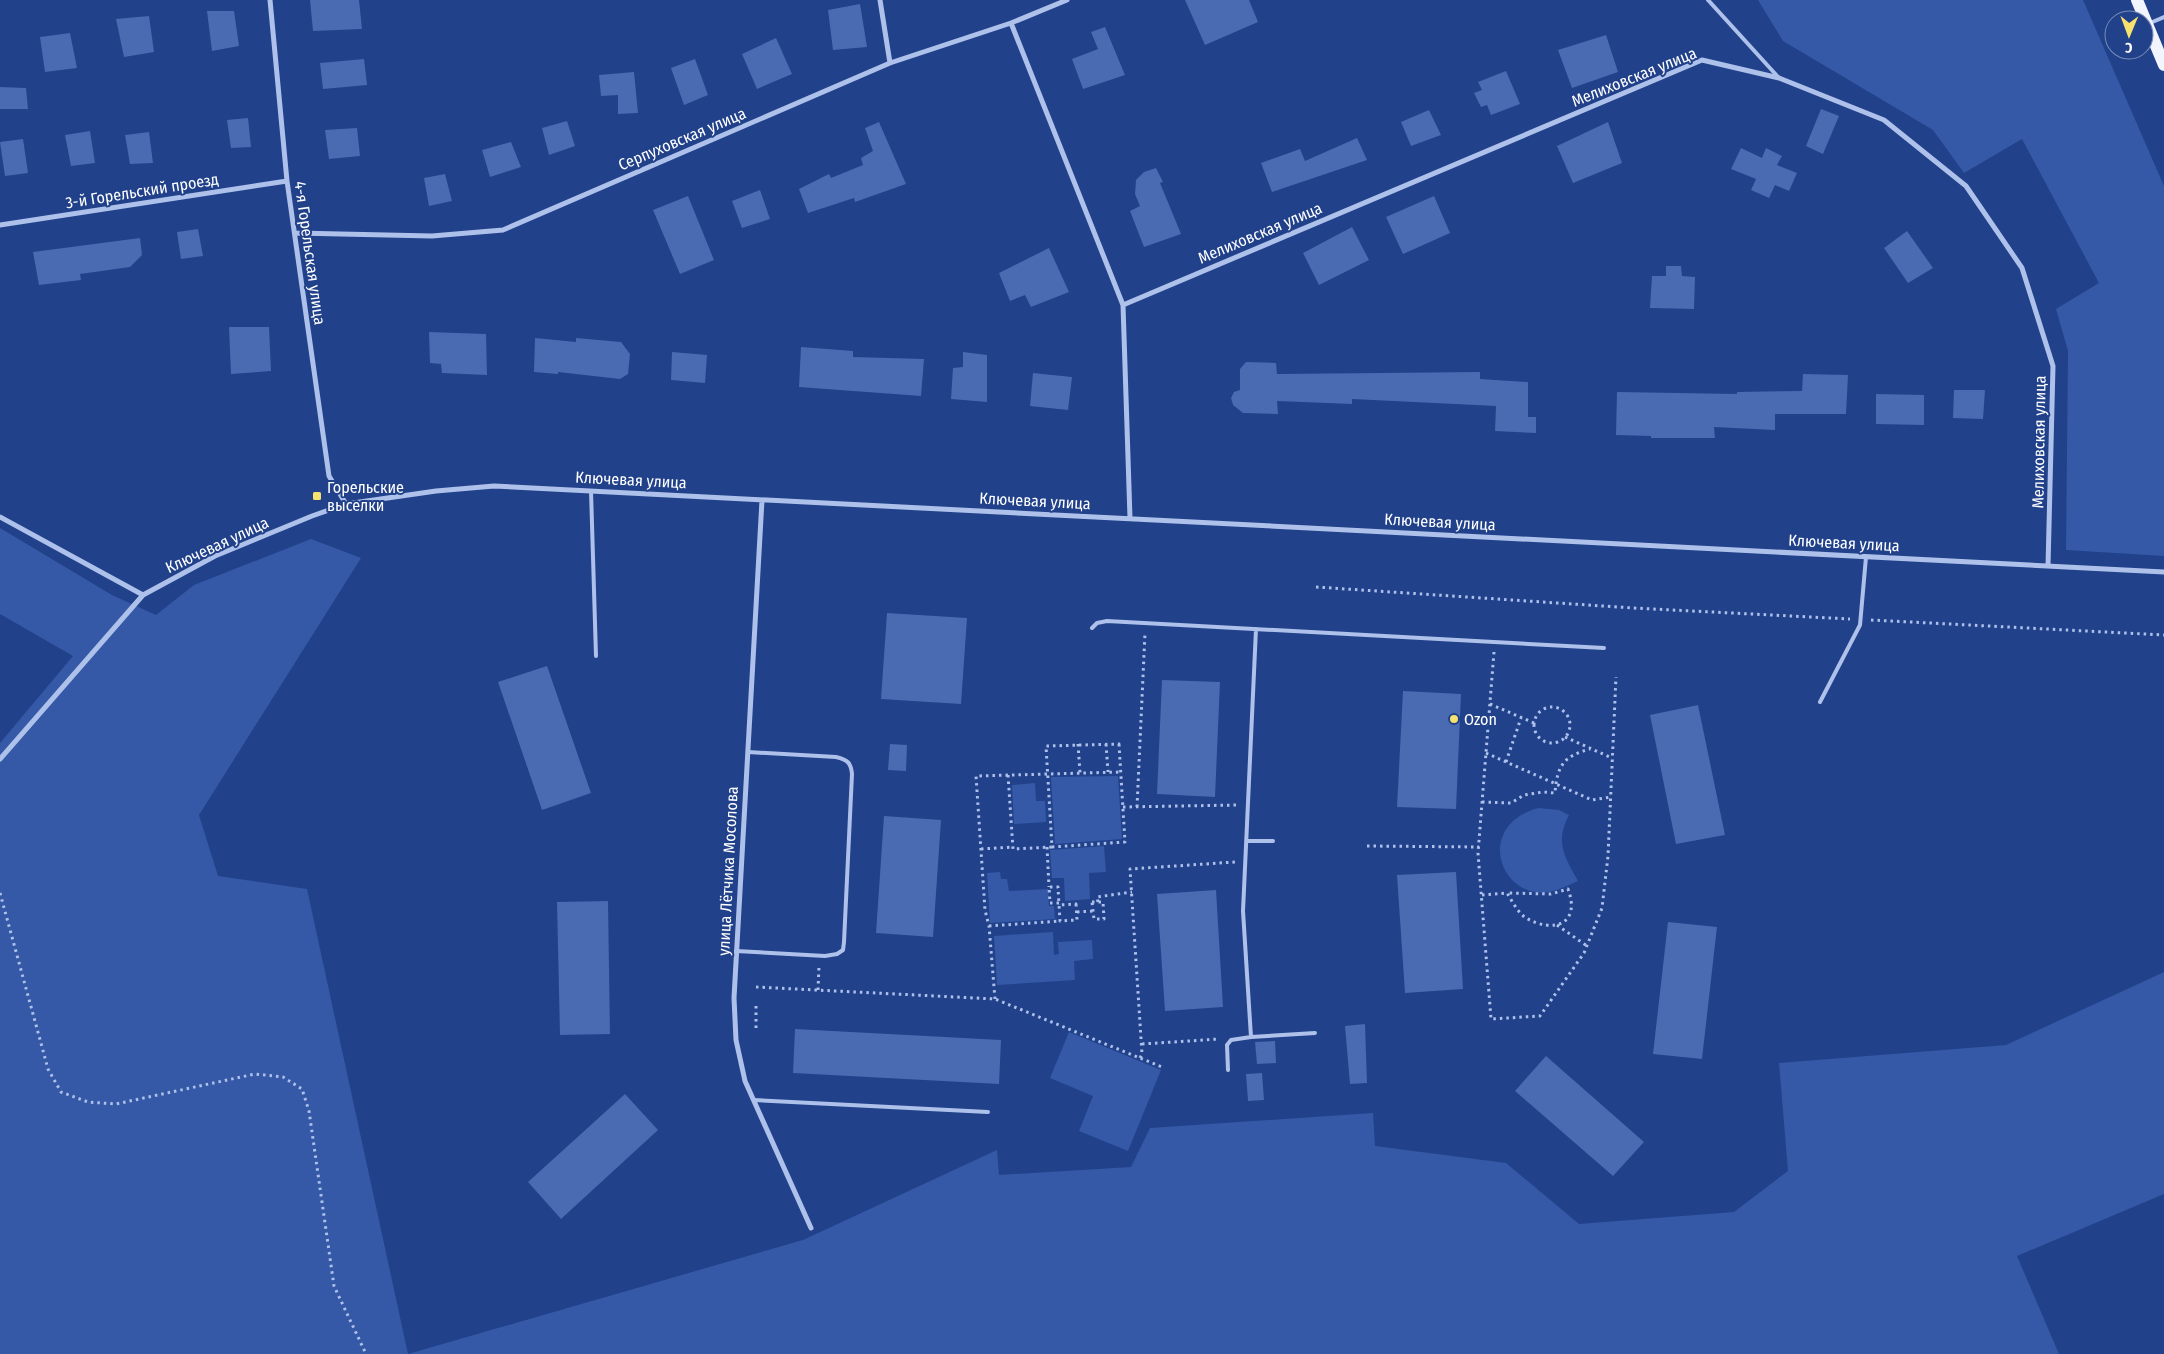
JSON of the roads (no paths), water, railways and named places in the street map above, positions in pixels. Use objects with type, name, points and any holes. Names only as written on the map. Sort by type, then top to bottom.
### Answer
[{"type":"main road","points":[[2154,41],[2164,65]]},
{"type":"street","name":"4-я Горельская улица","points":[[270,0],[287,181],[329,476],[346,504]]},
{"type":"street","points":[[880,0],[890,63]]},
{"type":"street","name":"Серпуховская улица","points":[[295,233],[432,236],[504,230],[890,63],[1011,23],[1067,0]]},
{"type":"street","points":[[1011,23],[1123,305],[1130,518]]},
{"type":"street","name":"Мелиховская улица","points":[[1123,305],[1702,60],[1779,78],[1884,120],[1966,186],[2022,268],[2053,366],[2048,566]]},
{"type":"street","name":"3-й Горельский проезд","points":[[0,225],[287,181]]},
{"type":"street","name":"Ключевая улица","points":[[0,759],[143,595],[215,556],[312,516],[346,504],[436,491],[494,486],[2164,572]]},
{"type":"street","name":"улица Лётчика Мосолова","points":[[762,500],[736,952],[734,998],[736,1040],[745,1081],[811,1228]]},
{"type":"street","points":[[0,517],[143,595]]},
{"type":"lane","points":[[1708,0],[1779,78]]},
{"type":"lane","points":[[591,491],[596,656]]},
{"type":"lane","points":[[1820,702],[1860,625],[1866,557]]},
{"type":"lane","points":[[1092,628],[1097,623],[1107,621],[1604,648]]},
{"type":"lane","points":[[1251,1037],[1243,911],[1256,629]]},
{"type":"lane","points":[[736,952],[819,956],[837,954],[842,950],[851,765],[846,759],[836,757],[748,752]]},
{"type":"lane","points":[[1246,842],[1274,841]]},
{"type":"lane","points":[[1228,1070],[1227,1045],[1231,1040],[1315,1033]]},
{"type":"lane","points":[[754,1100],[988,1112]]},
{"type":"place","name":"Горельские выселки","points":[[317,496]]},
{"type":"place","name":"Ozon","points":[[1454,719]]}]
